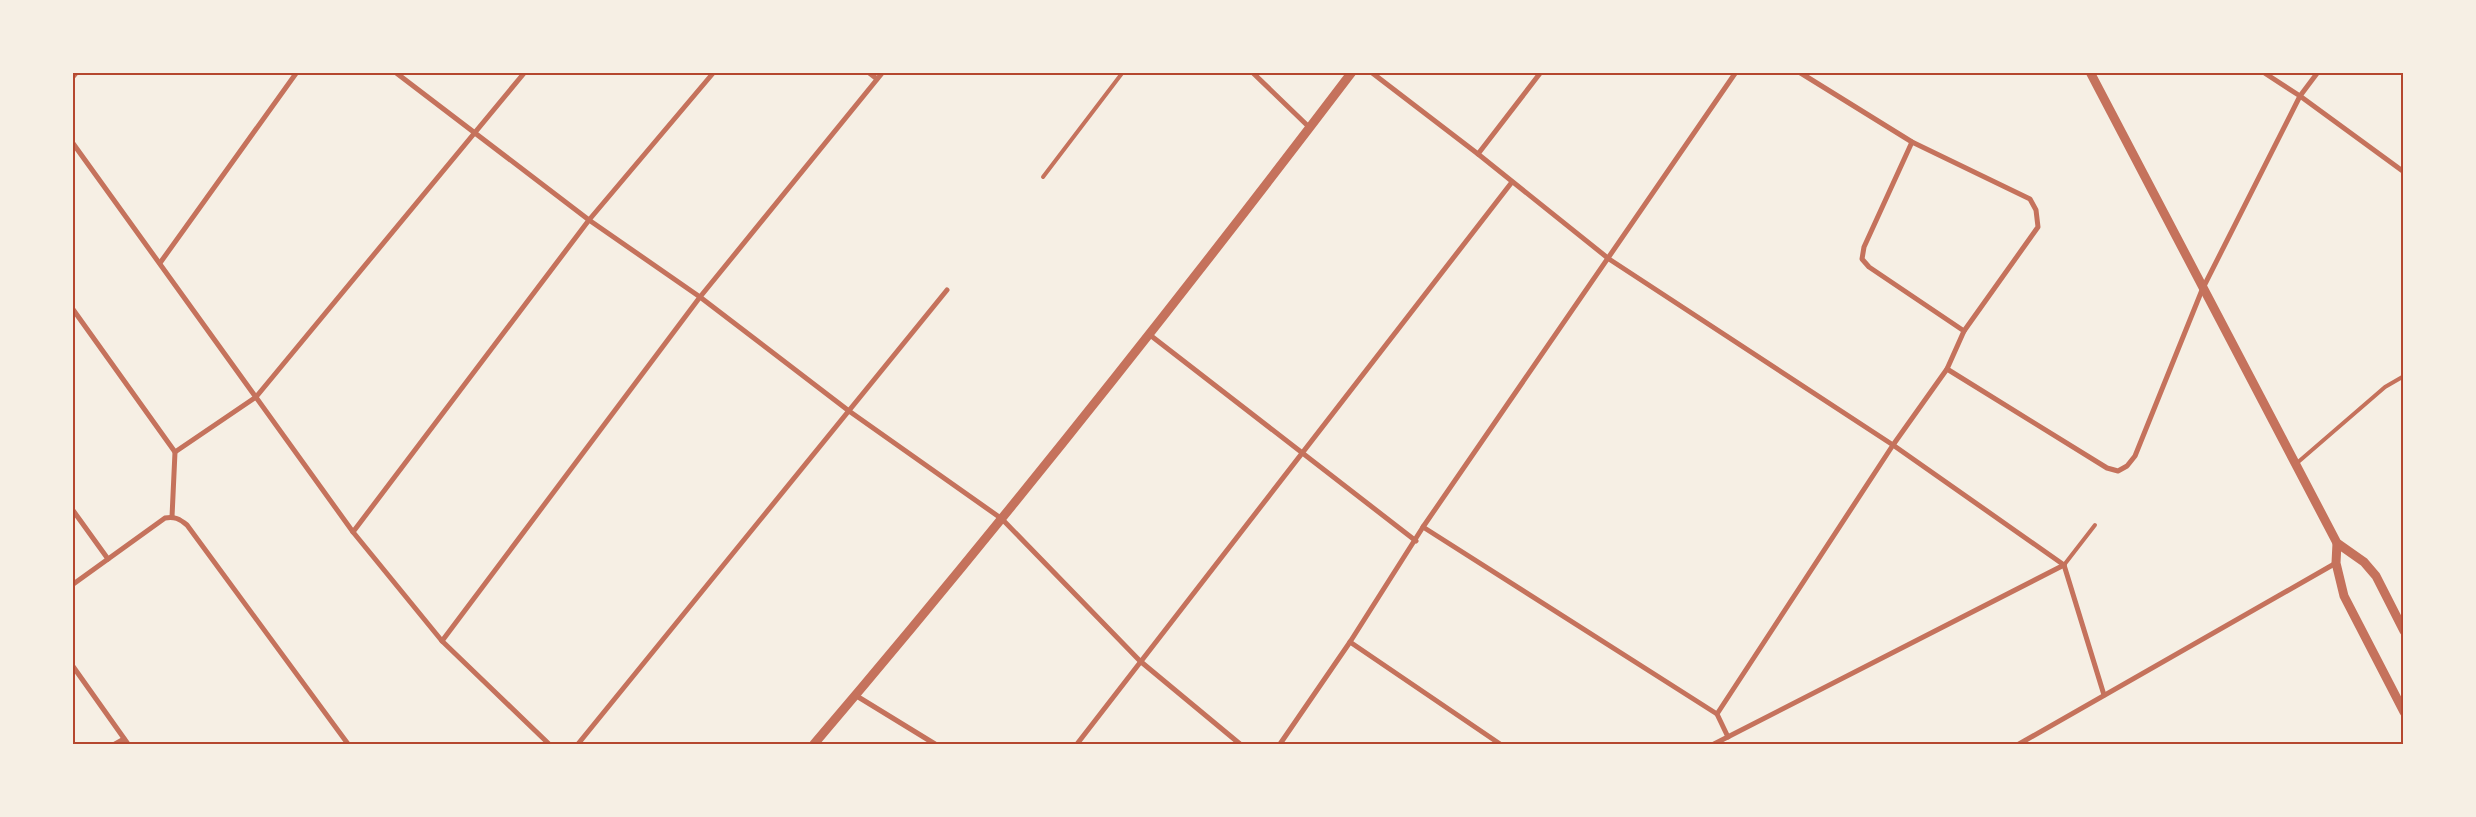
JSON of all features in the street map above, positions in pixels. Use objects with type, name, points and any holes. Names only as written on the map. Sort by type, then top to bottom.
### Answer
[{"type":"street","points":[[72,78],[77,72]]},
{"type":"street","points":[[160,263],[297,72]]},
{"type":"street","points":[[395,72],[475,135],[589,220],[700,297],[850,411],[1002,519],[1140,661],[1240,744]]},
{"type":"street","points":[[175,452],[256,397],[475,135],[525,72]]},
{"type":"street","points":[[353,532],[589,220],[714,72]]},
{"type":"street","points":[[868,72],[878,79]]},
{"type":"street","points":[[442,641],[700,297],[883,72]]},
{"type":"street","points":[[1252,72],[1310,128]]},
{"type":"street","points":[[814,744],[1002,519],[1150,335],[1352,72]]},
{"type":"street","points":[[1371,72],[1478,154],[1608,259],[1893,445],[2064,565],[2104,695]]},
{"type":"street","points":[[1478,154],[1541,72]]},
{"type":"street","points":[[1280,744],[1350,642],[1424,527],[1736,72]]},
{"type":"street","points":[[1717,714],[1893,445],[1947,369],[1964,331],[2038,227],[2036,210],[2030,199],[1912,142],[1799,72]]},
{"type":"street","points":[[2090,72],[2202,290],[2337,543],[2364,562],[2376,576],[2404,631]]},
{"type":"street","points":[[2263,72],[2300,96],[2404,172]]},
{"type":"street","points":[[1947,369],[2106,468],[2118,471],[2128,466],[2135,456],[2202,290],[2300,96],[2318,72]]},
{"type":"street","points":[[72,142],[353,532],[442,641],[549,744]]},
{"type":"street","points":[[1912,142],[1864,247],[1862,259],[1869,267],[1964,331]]},
{"type":"street","points":[[1077,744],[1512,182]]},
{"type":"street","points":[[578,744],[947,290]]},
{"type":"street","points":[[72,308],[175,452],[172,517]]},
{"type":"street","points":[[1150,335],[1300,454],[1416,541]]},
{"type":"street","points":[[72,510],[108,559]]},
{"type":"street","points":[[72,584],[165,518],[172,517],[187,524],[348,744]]},
{"type":"street","points":[[1424,527],[1717,714],[1728,737]]},
{"type":"street","points":[[2337,543],[2336,562],[2344,596],[2404,712]]},
{"type":"street","points":[[2019,744],[2336,562]]},
{"type":"street","points":[[1714,744],[2064,565]]},
{"type":"street","points":[[1350,642],[1500,744]]},
{"type":"street","points":[[72,665],[128,744]]},
{"type":"street","points":[[855,695],[935,744]]},
{"type":"street","points":[[115,744],[124,738]]},
{"type":"lane","points":[[1043,178],[1123,72]]},
{"type":"lane","points":[[2295,465],[2385,387],[2404,376]]},
{"type":"lane","points":[[2064,565],[2095,525]]}]
